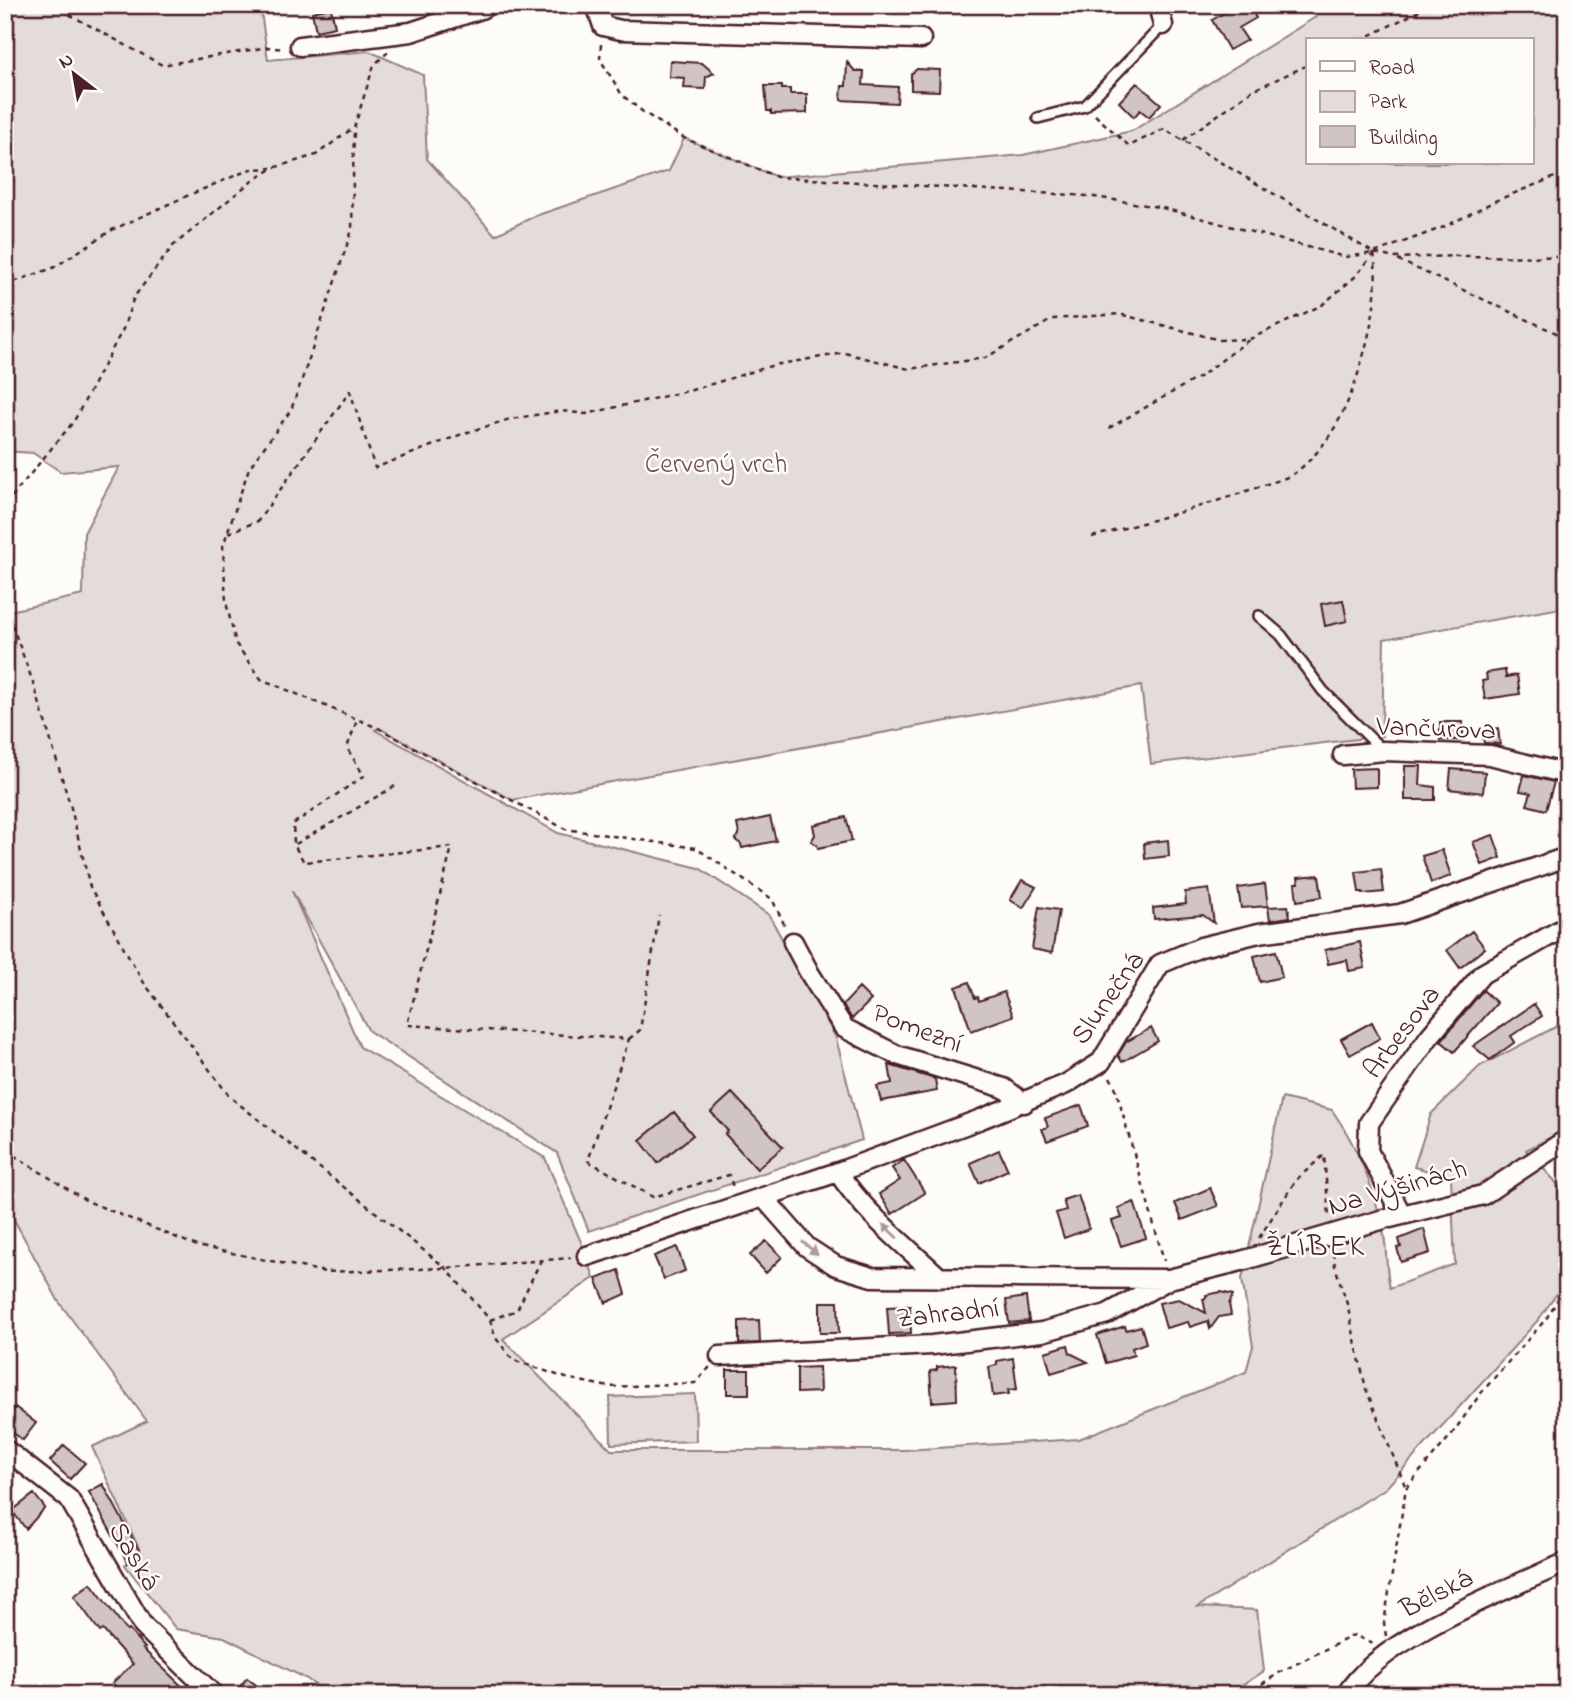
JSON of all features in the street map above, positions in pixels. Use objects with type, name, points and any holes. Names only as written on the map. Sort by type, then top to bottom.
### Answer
[{"type":"street","points":[[300,46],[411,32],[488,5]]},
{"type":"street","points":[[596,5],[603,26],[621,30],[921,39]]},
{"type":"street","points":[[1158,5],[1163,25]]},
{"type":"street","name":"Vančurova","points":[[1343,755],[1384,751],[1490,755],[1567,774]]},
{"type":"street","name":"Slunečná","points":[[587,1256],[838,1172],[1066,1084],[1101,1062],[1160,964],[1201,947],[1259,933],[1400,914],[1567,857]]},
{"type":"street","name":"Arbesova","points":[[1402,1215],[1368,1151],[1369,1123],[1429,1037],[1482,974],[1567,926]]},
{"type":"street","name":"Pomezní","points":[[793,942],[844,1028],[897,1055],[1004,1088],[1024,1102]]},
{"type":"street","name":"Na Výšinách","points":[[764,1198],[807,1247],[835,1266],[872,1277],[1170,1279],[1384,1219],[1483,1195],[1567,1139]]},
{"type":"street","points":[[838,1172],[849,1189],[881,1223],[940,1278]]},
{"type":"street","name":"Zahradní","points":[[720,1356],[932,1345],[1042,1332],[1107,1314],[1170,1279]]},
{"type":"street","name":"Saská","points":[[5,1449],[69,1499],[143,1626],[214,1695]]},
{"type":"street","name":"Bělská","points":[[1346,1695],[1352,1683],[1389,1652],[1430,1626],[1567,1562]]},
{"type":"lane","points":[[1038,118],[1085,106],[1163,25]]},
{"type":"lane","points":[[1259,616],[1281,635],[1323,691],[1384,751]]},
{"type":"path","points":[[52,5],[162,65],[268,47],[284,49],[300,46]]},
{"type":"path","points":[[1365,38],[1431,5]]},
{"type":"path","points":[[603,26],[600,59],[622,95],[684,138],[777,177],[1088,196],[1159,207],[1345,257],[1374,253],[1444,227],[1495,201],[1567,172]]},
{"type":"path","points":[[411,32],[374,65],[354,128],[352,230],[291,410],[249,468],[222,546],[226,602],[236,644],[261,678],[378,728],[565,829],[696,848],[772,899],[793,942]]},
{"type":"path","points":[[1183,140],[1251,91],[1306,66]]},
{"type":"path","points":[[1085,106],[1129,146],[1164,129],[1374,253],[1395,258],[1567,338]]},
{"type":"path","points":[[5,285],[53,268],[112,230],[251,169],[273,168],[316,155],[354,128]]},
{"type":"path","points":[[5,505],[74,421],[123,329],[134,297],[173,246],[248,184],[273,168]]},
{"type":"path","points":[[1109,428],[1201,376],[1250,339],[1322,305],[1356,276],[1374,253]]},
{"type":"path","points":[[1092,537],[1234,496],[1295,473],[1320,448],[1340,420],[1354,389],[1367,343],[1378,280],[1374,253]]},
{"type":"path","points":[[1395,258],[1567,257]]},
{"type":"path","points":[[228,533],[258,521],[350,391],[375,468],[462,434],[510,419],[561,411],[586,414],[692,390],[774,365],[845,353],[909,369],[985,358],[1053,319],[1119,314],[1220,340],[1250,339]]},
{"type":"path","points":[[5,606],[34,685],[68,796],[90,887],[142,980],[229,1097],[446,1268],[490,1320],[495,1337],[513,1360],[566,1378],[609,1387],[695,1383],[720,1356]]},
{"type":"path","points":[[357,720],[347,748],[364,776],[293,824],[294,845],[303,862],[452,847],[407,1025],[629,1039]]},
{"type":"path","points":[[294,845],[396,786]]},
{"type":"path","points":[[659,915],[640,1030],[629,1039],[588,1161],[653,1197],[729,1175],[740,1207]]},
{"type":"path","points":[[1101,1062],[1115,1086],[1170,1279]]},
{"type":"path","points":[[5,1150],[87,1201],[197,1246],[325,1272],[446,1268],[587,1256]]},
{"type":"path","points":[[1259,1237],[1296,1180],[1324,1155],[1330,1226]]},
{"type":"path","points":[[1333,1253],[1366,1389],[1406,1488]]},
{"type":"path","points":[[490,1320],[517,1310],[541,1260]]},
{"type":"path","points":[[1389,1652],[1384,1623],[1406,1488],[1452,1434],[1481,1393],[1546,1319],[1567,1284]]},
{"type":"path","points":[[1245,1695],[1282,1671],[1354,1634],[1389,1652]]},
{"type":"green space","name":"Červený vrch","points":[[5,5],[260,5],[268,60],[369,51],[423,75],[427,159],[495,235],[535,216],[669,171],[684,138],[777,177],[1023,155],[1132,131],[1335,5],[1567,5],[1567,607],[1384,639],[1382,736],[1151,764],[1141,686],[512,800],[379,728],[375,730],[558,833],[699,868],[769,915],[836,1038],[862,1140],[589,1231],[557,1153],[369,1031],[292,891],[360,1047],[545,1158],[594,1278],[503,1339],[611,1450],[905,1450],[1079,1439],[1246,1372],[1253,1346],[1242,1279],[1282,1098],[1332,1110],[1350,1139],[1370,1185],[1380,1218],[1390,1288],[1455,1264],[1451,1177],[1414,1167],[1431,1114],[1480,1066],[1567,1021],[1567,1129],[1526,1150],[1554,1180],[1567,1199],[1567,1279],[1539,1319],[1386,1488],[1198,1607],[1257,1610],[1264,1671],[1228,1695],[1008,1695],[1000,1689],[914,1695],[329,1695],[307,1679],[224,1637],[176,1629],[125,1565],[142,1555],[92,1447],[147,1421],[59,1302],[5,1203],[5,612],[83,595],[84,533],[119,467],[61,472],[33,453],[5,451]]},
{"type":"green space","points":[[695,1394],[696,1441],[611,1444],[610,1397]]},
{"type":"building","points":[[1238,5],[1249,5],[1256,18],[1239,28],[1247,40],[1229,50],[1212,20]]},
{"type":"building","points":[[331,8],[335,27],[316,31],[312,12]]},
{"type":"building","points":[[670,61],[702,63],[714,73],[706,77],[705,89],[684,88],[685,78],[669,77]]},
{"type":"building","points":[[847,62],[855,71],[864,71],[863,85],[898,87],[897,103],[841,100],[842,86],[846,86]]},
{"type":"building","points":[[917,69],[940,70],[939,91],[911,90],[911,74]]},
{"type":"building","points":[[1137,83],[1161,104],[1149,117],[1140,110],[1134,117],[1119,102]]},
{"type":"building","points":[[765,86],[782,86],[782,89],[790,89],[790,94],[807,94],[807,113],[771,114],[771,111],[767,111]]},
{"type":"building","points":[[1343,600],[1347,621],[1325,626],[1321,604]]},
{"type":"building","points":[[1505,670],[1506,677],[1517,675],[1520,694],[1485,699],[1482,681],[1487,680],[1486,673]]},
{"type":"building","points":[[1440,722],[1463,722],[1463,740],[1440,740]]},
{"type":"building","points":[[1498,728],[1500,744],[1484,743],[1482,730]]},
{"type":"building","points":[[1405,766],[1421,766],[1420,785],[1435,787],[1435,800],[1405,800]]},
{"type":"building","points":[[1377,768],[1377,787],[1352,788],[1351,769]]},
{"type":"building","points":[[1451,769],[1485,772],[1483,793],[1449,789]]},
{"type":"building","points":[[1524,775],[1554,782],[1546,810],[1527,805],[1531,793],[1520,791]]},
{"type":"building","points":[[770,817],[776,841],[742,848],[735,840],[739,834],[737,824]]},
{"type":"building","points":[[846,817],[852,841],[818,848],[811,841],[815,835],[813,825]]},
{"type":"building","points":[[1493,835],[1501,858],[1482,865],[1473,842]]},
{"type":"building","points":[[1168,840],[1169,856],[1145,859],[1144,843]]},
{"type":"building","points":[[1442,850],[1451,876],[1431,883],[1422,856]]},
{"type":"building","points":[[1381,869],[1384,892],[1359,892],[1356,872]]},
{"type":"building","points":[[1319,875],[1322,897],[1297,901],[1295,883],[1299,883],[1298,877]]},
{"type":"building","points":[[1022,880],[1036,887],[1023,908],[1010,900]]},
{"type":"building","points":[[1265,884],[1268,906],[1241,908],[1238,888]]},
{"type":"building","points":[[1209,889],[1214,923],[1203,915],[1154,919],[1153,908],[1186,904],[1185,892]]},
{"type":"building","points":[[1288,906],[1290,917],[1270,920],[1268,907]]},
{"type":"building","points":[[1039,907],[1059,910],[1052,953],[1032,949]]},
{"type":"building","points":[[1472,931],[1485,948],[1460,968],[1447,950]]},
{"type":"building","points":[[1360,942],[1365,968],[1349,971],[1347,960],[1328,964],[1325,950]]},
{"type":"building","points":[[1276,951],[1282,977],[1260,982],[1254,956]]},
{"type":"building","points":[[969,982],[975,998],[978,997],[979,1001],[1004,992],[1013,1016],[971,1031],[956,987]]},
{"type":"building","points":[[859,988],[871,1000],[852,1019],[843,1005]]},
{"type":"building","points":[[1483,990],[1497,1003],[1454,1052],[1441,1041]]},
{"type":"building","points":[[1534,1004],[1542,1016],[1511,1036],[1515,1042],[1490,1060],[1473,1046]]},
{"type":"building","points":[[1372,1022],[1380,1038],[1350,1055],[1341,1039]]},
{"type":"building","points":[[1151,1028],[1158,1041],[1122,1062],[1118,1055],[1126,1042]]},
{"type":"building","points":[[889,1065],[935,1079],[937,1091],[881,1101],[877,1086],[892,1083]]},
{"type":"building","points":[[732,1093],[783,1147],[757,1169],[725,1134],[728,1131],[711,1112]]},
{"type":"building","points":[[1081,1105],[1088,1126],[1047,1141],[1042,1129],[1048,1127],[1045,1118]]},
{"type":"building","points":[[674,1112],[693,1135],[658,1163],[640,1140]]},
{"type":"building","points":[[999,1150],[1008,1170],[979,1183],[970,1163]]},
{"type":"building","points":[[904,1160],[925,1193],[892,1214],[879,1194],[900,1180],[892,1168]]},
{"type":"building","points":[[1210,1188],[1218,1206],[1182,1220],[1175,1203]]},
{"type":"building","points":[[1078,1195],[1089,1229],[1064,1238],[1056,1213],[1066,1210],[1063,1200]]},
{"type":"building","points":[[1134,1202],[1146,1238],[1121,1246],[1112,1221],[1122,1218],[1118,1208]]},
{"type":"building","points":[[1424,1229],[1430,1253],[1401,1262],[1397,1248],[1401,1247],[1399,1239]]},
{"type":"building","points":[[766,1241],[782,1257],[766,1273],[750,1255]]},
{"type":"building","points":[[677,1247],[685,1271],[664,1279],[654,1256]]},
{"type":"building","points":[[619,1270],[626,1294],[606,1303],[596,1279]]},
{"type":"building","points":[[1221,1292],[1233,1295],[1229,1304],[1231,1315],[1219,1317],[1210,1329],[1208,1321],[1190,1327],[1188,1322],[1166,1328],[1159,1303],[1179,1299],[1206,1313],[1203,1299],[1206,1295]]},
{"type":"building","points":[[1026,1297],[1029,1321],[1009,1323],[1006,1300]]},
{"type":"building","points":[[820,1302],[838,1302],[839,1333],[820,1333]]},
{"type":"building","points":[[910,1306],[911,1333],[889,1334],[887,1307]]},
{"type":"building","points":[[759,1320],[760,1343],[739,1344],[739,1321]]},
{"type":"building","points":[[1125,1326],[1126,1330],[1141,1326],[1146,1343],[1132,1348],[1134,1355],[1106,1363],[1097,1335]]},
{"type":"building","points":[[1068,1345],[1070,1353],[1088,1362],[1051,1373],[1045,1352]]},
{"type":"building","points":[[1013,1358],[1017,1389],[1008,1390],[1009,1394],[993,1396],[989,1367],[997,1365],[997,1361]]},
{"type":"building","points":[[956,1365],[957,1400],[932,1402],[930,1371],[937,1370],[937,1367]]},
{"type":"building","points":[[819,1367],[820,1392],[797,1393],[797,1368]]},
{"type":"building","points":[[727,1370],[749,1370],[749,1394],[727,1394]]},
{"type":"building","points":[[15,1407],[36,1423],[23,1440],[5,1427],[5,1420]]},
{"type":"building","points":[[64,1445],[85,1463],[70,1479],[50,1461]]},
{"type":"building","points":[[103,1484],[142,1556],[128,1563],[89,1492]]},
{"type":"building","points":[[34,1494],[45,1508],[26,1529],[12,1511]]},
{"type":"building","points":[[91,1583],[127,1631],[129,1630],[145,1648],[143,1649],[191,1695],[156,1695],[151,1690],[145,1695],[123,1695],[112,1683],[133,1664],[103,1630],[100,1632],[74,1596]]},
{"type":"building","points":[[247,1678],[269,1695],[245,1695],[238,1689]]},
{"type":"waterway","points":[[5,1689],[14,1695]]},
{"type":"district","name":"ŽLÍBEK","points":[[1316,1248]]}]
